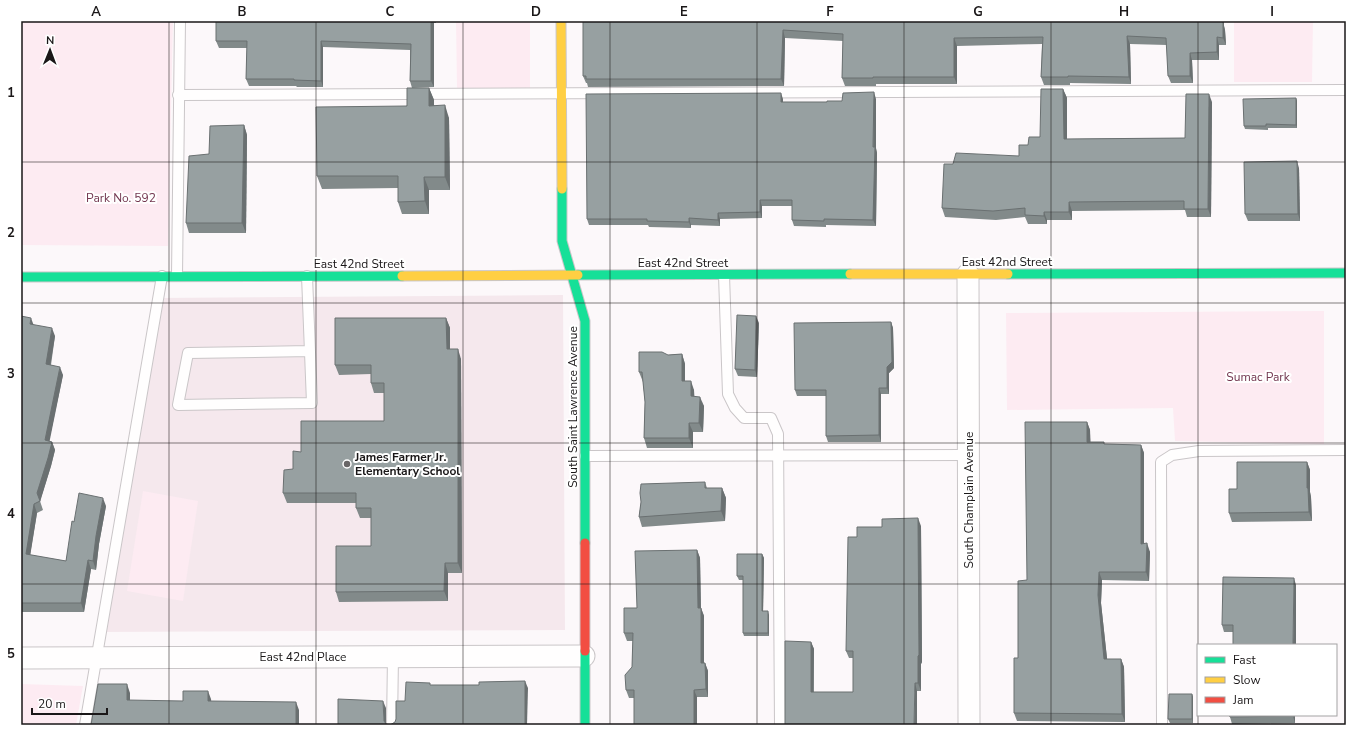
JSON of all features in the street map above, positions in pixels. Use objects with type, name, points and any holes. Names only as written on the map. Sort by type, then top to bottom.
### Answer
[{"type":"street","name":"South Saint Lawrence Avenue","points":[[561,21],[562,241],[585,321],[584,725]]},
{"type":"street","name":"East 42nd Street","points":[[21,277],[1346,273]]},
{"type":"street","name":"South Champlain Avenue","points":[[968,274],[969,725]]},
{"type":"street","name":"East 42nd Place","points":[[21,658],[584,656]]},
{"type":"lane","points":[[177,276],[180,21]]},
{"type":"lane","points":[[178,95],[561,92],[1346,90]]},
{"type":"lane","points":[[724,275],[728,394],[735,408],[744,418],[771,418],[778,434],[780,725]]},
{"type":"lane","points":[[85,725],[162,276]]},
{"type":"lane","points":[[307,276],[310,351],[312,402],[178,405],[188,353],[310,351]]},
{"type":"lane","points":[[1162,725],[1161,462],[1172,456],[1199,451],[1346,450]]},
{"type":"lane","points":[[585,456],[968,455]]},
{"type":"lane","points":[[392,656],[392,725]]},
{"type":"shaded area","name":"James Farmer Jr. Elementary School","points":[[563,295],[565,630],[101,632],[158,298]]},
{"type":"green space","name":"Park No. 592","points":[[21,21],[173,21],[168,246],[21,245]]},
{"type":"green space","points":[[456,21],[530,21],[530,88],[457,88]]},
{"type":"green space","points":[[1234,21],[1313,21],[1312,82],[1234,82]]},
{"type":"green space","name":"Sumac Park","points":[[1324,311],[1324,444],[1175,441],[1173,408],[1007,410],[1006,313]]},
{"type":"green space","points":[[143,491],[198,501],[183,601],[127,591]]},
{"type":"green space","points":[[21,684],[83,686],[76,725],[21,725]]},
{"type":"building","points":[[216,21],[431,21],[431,81],[410,81],[411,44],[321,41],[321,81],[294,79],[246,79],[247,41],[216,41]]},
{"type":"building","points":[[583,21],[1222,21],[1223,38],[1217,37],[1217,52],[1190,53],[1190,76],[1168,76],[1166,38],[1127,36],[1129,77],[1041,77],[1043,37],[954,38],[954,77],[842,78],[843,34],[783,30],[781,79],[586,79],[586,76],[583,76]]},
{"type":"building","points":[[407,88],[429,88],[429,106],[445,105],[445,177],[424,177],[425,201],[398,202],[398,176],[317,176],[316,107],[407,106]]},
{"type":"building","points":[[1041,89],[1063,89],[1064,139],[1185,138],[1186,94],[1209,94],[1208,209],[1184,209],[1184,201],[1069,202],[1069,212],[1044,212],[1044,216],[1025,215],[1025,208],[993,211],[942,208],[944,164],[953,164],[956,153],[1019,156],[1019,145],[1028,145],[1029,137],[1040,137]]},
{"type":"building","points":[[874,92],[873,147],[875,147],[873,220],[792,220],[792,200],[760,200],[760,212],[718,213],[718,220],[689,218],[689,222],[647,221],[647,219],[587,219],[586,94],[781,93],[781,102],[827,102],[842,101],[843,93]]},
{"type":"building","points":[[1296,98],[1296,125],[1266,124],[1266,126],[1244,126],[1243,99]]},
{"type":"building","points":[[244,125],[242,223],[186,223],[189,156],[209,154],[210,126]]},
{"type":"building","points":[[1297,161],[1298,214],[1245,214],[1244,162]]},
{"type":"building","points":[[737,315],[756,316],[755,370],[735,369]]},
{"type":"building","points":[[21,316],[31,318],[30,324],[52,328],[46,364],[60,367],[45,440],[52,442],[37,493],[40,501],[34,504],[26,554],[66,561],[72,521],[74,522],[79,493],[103,498],[93,561],[88,560],[81,603],[21,603]]},
{"type":"building","points":[[335,318],[446,318],[447,349],[458,349],[458,563],[445,563],[444,591],[336,592],[336,546],[371,546],[371,508],[356,508],[356,493],[283,493],[284,470],[293,469],[293,451],[301,452],[301,421],[384,421],[384,383],[371,383],[371,365],[335,365]]},
{"type":"building","points":[[891,322],[892,362],[887,367],[887,388],[879,388],[879,435],[826,436],[826,390],[795,390],[794,323]]},
{"type":"building","points":[[639,352],[662,352],[668,355],[682,354],[682,381],[691,381],[691,396],[700,397],[699,423],[689,423],[689,438],[644,438],[645,402],[642,372],[639,372]]},
{"type":"building","points":[[1025,422],[1087,422],[1087,442],[1141,445],[1141,544],[1147,543],[1146,572],[1099,572],[1098,595],[1104,659],[1121,659],[1122,714],[1014,713],[1014,658],[1018,658],[1018,581],[1027,580]]},
{"type":"building","points":[[1237,462],[1307,462],[1309,512],[1229,513],[1229,489],[1237,489]]},
{"type":"building","points":[[705,482],[705,488],[722,488],[721,511],[639,517],[641,484]]},
{"type":"building","points":[[918,518],[919,655],[918,683],[915,683],[914,725],[785,725],[785,641],[811,642],[811,692],[853,692],[853,651],[846,651],[848,537],[857,537],[857,527],[882,527],[882,519]]},
{"type":"building","points":[[697,550],[698,608],[701,608],[701,663],[705,663],[706,689],[694,690],[694,725],[634,725],[634,690],[626,690],[625,675],[632,667],[633,633],[624,633],[624,608],[637,608],[635,551]]},
{"type":"building","points":[[737,554],[762,554],[762,611],[768,611],[768,633],[743,633],[743,576],[737,576]]},
{"type":"building","points":[[1223,577],[1294,578],[1293,644],[1233,644],[1233,625],[1222,625]]},
{"type":"building","points":[[525,681],[525,725],[390,725],[395,722],[396,719],[396,701],[405,701],[406,682],[430,683],[430,685],[479,685],[479,682]]},
{"type":"building","points":[[98,684],[127,684],[127,700],[183,701],[183,691],[208,691],[208,701],[296,702],[296,725],[91,725]]},
{"type":"building","points":[[1169,694],[1192,694],[1192,719],[1168,719]]},
{"type":"building","points":[[338,699],[383,701],[384,721],[386,724],[390,725],[338,725]]},
{"type":"building","points":[[1230,716],[1293,716],[1230,717]]},
{"type":"traffic: fast","points":[[562,189],[562,241],[585,321],[585,543]]},
{"type":"traffic: fast","points":[[1008,274],[1346,273]]},
{"type":"traffic: fast","points":[[578,275],[850,274]]},
{"type":"traffic: fast","points":[[21,277],[402,276]]},
{"type":"traffic: fast","points":[[585,651],[585,725]]},
{"type":"traffic: slow","points":[[561,21],[562,189]]},
{"type":"traffic: slow","points":[[850,274],[1008,274]]},
{"type":"traffic: slow","points":[[402,276],[578,275]]},
{"type":"traffic: jam","points":[[585,543],[585,651]]},
{"type":"place","name":"James Farmer Jr. Elementary School","points":[[347,464]]}]
